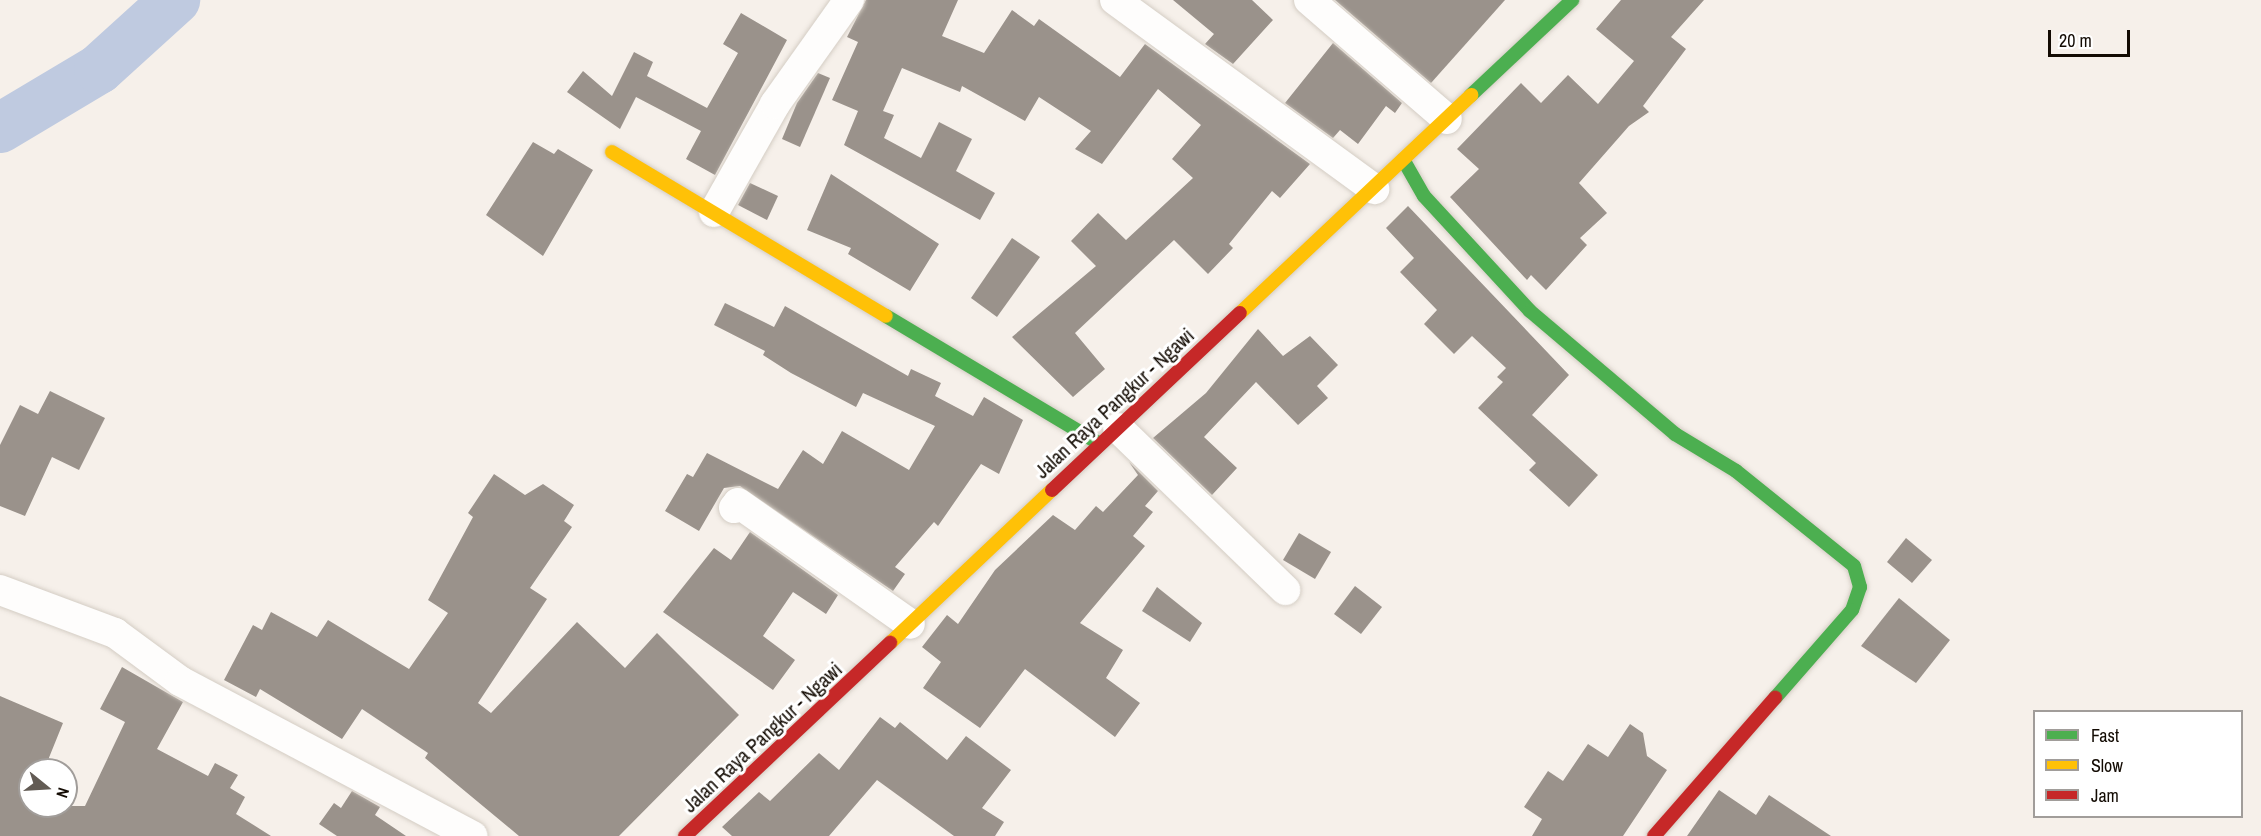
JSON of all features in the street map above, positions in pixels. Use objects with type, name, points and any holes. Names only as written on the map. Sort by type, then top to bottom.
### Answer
[{"type":"street","points":[[714,212],[775,104],[849,0]]},
{"type":"street","points":[[1116,0],[1374,189]]},
{"type":"street","points":[[1309,0],[1447,119]]},
{"type":"street","name":"Jalan Raya Pangkur - Ngawi","points":[[685,836],[1572,0]]},
{"type":"street","points":[[612,152],[1108,435],[1285,590]]},
{"type":"street","points":[[1404,160],[1424,196],[1530,310],[1675,434],[1736,471],[1854,566],[1860,587],[1852,610],[1776,702],[1706,771],[1654,836]]},
{"type":"street","points":[[735,508],[738,503],[910,624]]},
{"type":"street","points":[[0,590],[115,633],[180,681],[473,836]]},
{"type":"building","points":[[866,0],[958,0],[942,36],[984,53],[1012,10],[1034,26],[1039,19],[1120,77],[1145,44],[1310,164],[1280,198],[1272,191],[1229,244],[1233,248],[1208,274],[1174,240],[1075,333],[1105,369],[1073,397],[1012,337],[1096,266],[1071,241],[1098,213],[1126,240],[1193,178],[1172,159],[1201,125],[1158,89],[1102,164],[1075,149],[1091,131],[1039,97],[1025,121],[962,86],[960,92],[902,68],[883,111],[894,115],[884,138],[921,158],[939,122],[972,139],[956,171],[995,193],[980,220],[844,145],[858,111],[832,100],[858,42],[847,37]]},
{"type":"building","points":[[1173,0],[1252,0],[1273,20],[1233,64],[1205,44],[1214,34]]},
{"type":"building","points":[[1335,0],[1505,0],[1431,83]]},
{"type":"building","points":[[1621,0],[1704,0],[1671,37],[1686,49],[1643,106],[1649,112],[1629,126],[1579,183],[1607,213],[1580,238],[1587,245],[1546,290],[1531,275],[1527,280],[1450,197],[1479,169],[1457,149],[1521,83],[1541,103],[1568,75],[1598,104],[1634,61],[1596,29]]},
{"type":"building","points":[[741,13],[787,40],[715,175],[686,159],[701,131],[636,97],[620,129],[567,92],[583,71],[612,96],[634,52],[653,62],[647,76],[707,108],[738,53],[723,44]]},
{"type":"building","points":[[1333,43],[1402,103],[1395,113],[1386,106],[1358,144],[1340,130],[1333,138],[1285,103]]},
{"type":"building","points":[[818,73],[830,78],[800,147],[782,139],[797,103]]},
{"type":"building","points":[[533,142],[554,154],[558,149],[593,170],[543,256],[486,215]]},
{"type":"building","points":[[831,174],[939,244],[910,291],[848,254],[851,248],[807,230]]},
{"type":"building","points":[[750,183],[778,196],[767,220],[738,205]]},
{"type":"building","points":[[1408,206],[1569,375],[1532,415],[1598,475],[1569,507],[1529,470],[1536,463],[1478,408],[1503,382],[1497,377],[1506,368],[1472,336],[1454,354],[1424,324],[1437,310],[1400,272],[1414,258],[1386,228]]},
{"type":"building","points":[[1012,238],[1040,257],[997,317],[971,298]]},
{"type":"building","points":[[725,303],[774,327],[785,306],[908,376],[911,369],[941,383],[935,396],[973,416],[984,397],[1023,420],[999,474],[981,464],[938,526],[934,522],[895,567],[905,574],[893,591],[740,486],[724,488],[699,531],[665,511],[687,474],[693,477],[707,453],[778,489],[803,450],[823,464],[842,431],[909,470],[935,426],[863,393],[856,407],[791,373],[763,355],[765,351],[714,325]]},
{"type":"building","points":[[1258,329],[1283,356],[1310,336],[1338,365],[1317,386],[1328,398],[1298,425],[1256,382],[1204,437],[1237,468],[1212,495],[1153,438],[1206,393]]},
{"type":"building","points":[[50,391],[105,418],[79,470],[52,457],[25,516],[0,506],[0,445],[20,405],[38,414]]},
{"type":"building","points":[[1129,462],[1158,491],[1145,506],[1153,512],[1133,536],[1145,546],[1080,623],[1123,650],[1106,678],[1140,703],[1115,737],[1025,669],[980,728],[923,688],[941,662],[922,647],[947,615],[958,624],[995,570],[1053,515],[1075,530],[1096,506],[1103,512],[1138,475]]},
{"type":"building","points":[[494,474],[525,495],[543,484],[574,505],[564,521],[572,527],[530,588],[547,599],[478,703],[491,713],[577,622],[625,668],[657,633],[739,715],[619,836],[519,836],[425,758],[428,753],[362,709],[342,739],[260,689],[256,697],[224,680],[253,625],[262,630],[271,612],[317,637],[328,620],[409,669],[448,613],[428,600],[473,517],[468,513]]},
{"type":"building","points":[[750,532],[838,595],[826,614],[793,592],[763,636],[795,660],[773,690],[663,612],[714,548],[731,560]]},
{"type":"building","points":[[1299,533],[1331,552],[1315,579],[1283,560]]},
{"type":"building","points":[[1906,538],[1932,560],[1912,583],[1887,562]]},
{"type":"building","points":[[1355,586],[1382,607],[1361,634],[1334,614]]},
{"type":"building","points":[[1157,587],[1202,623],[1190,642],[1142,611]]},
{"type":"building","points":[[1899,598],[1950,640],[1916,683],[1861,646]]},
{"type":"building","points":[[122,667],[183,702],[157,749],[208,776],[215,763],[238,775],[230,788],[245,797],[236,814],[271,836],[0,836],[0,696],[63,723],[49,758],[18,758],[18,818],[78,818],[78,806],[85,806],[125,722],[100,709]]},
{"type":"building","points":[[880,717],[895,728],[900,722],[947,760],[966,736],[1011,770],[982,808],[1004,822],[995,836],[954,836],[877,780],[829,836],[732,836],[722,827],[759,792],[770,801],[819,753],[839,770]]},
{"type":"building","points":[[1630,724],[1643,733],[1647,756],[1667,770],[1623,836],[1532,836],[1542,819],[1524,807],[1548,771],[1563,781],[1588,744],[1608,757]]},
{"type":"building","points":[[1719,790],[1756,815],[1769,795],[1831,836],[1687,836]]},
{"type":"building","points":[[352,791],[380,807],[375,815],[406,836],[337,836],[319,824],[334,803],[341,808]]},
{"type":"waterway","points":[[0,128],[99,69],[175,0]]},
{"type":"traffic: fast","points":[[1471,95],[1572,0]]},
{"type":"traffic: fast","points":[[1404,161],[1424,196],[1530,311],[1675,434],[1736,471],[1854,566],[1860,587],[1852,610],[1775,698]]},
{"type":"traffic: fast","points":[[886,316],[1098,443]]},
{"type":"traffic: slow","points":[[1240,313],[1471,95]]},
{"type":"traffic: slow","points":[[612,152],[886,316]]},
{"type":"traffic: slow","points":[[890,643],[1052,490]]},
{"type":"traffic: jam","points":[[1052,490],[1240,313]]},
{"type":"traffic: jam","points":[[685,836],[890,643]]},
{"type":"traffic: jam","points":[[1654,836],[1775,698]]}]
